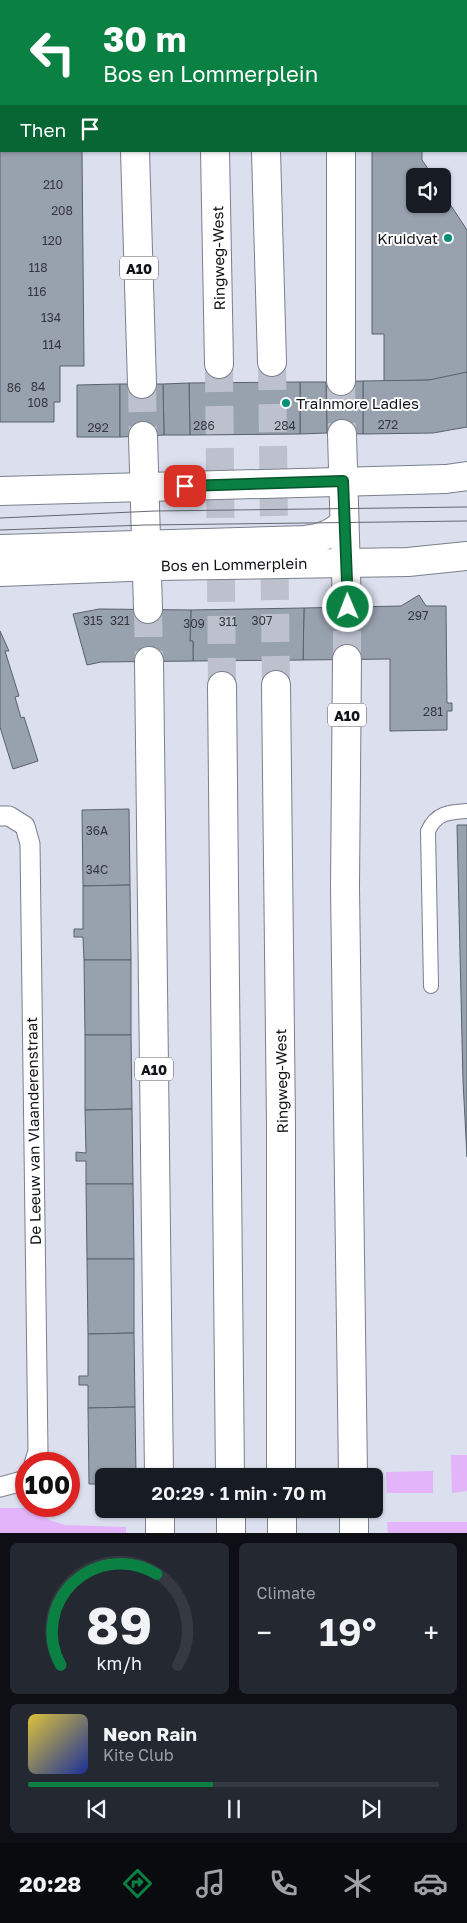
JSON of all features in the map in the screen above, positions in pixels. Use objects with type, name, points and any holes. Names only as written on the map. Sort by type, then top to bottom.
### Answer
[{"type":"main road","name":"A10","points":[[135,152],[142,384]]},
{"type":"main road","name":"Ringweg-West","points":[[215,152],[219,364]]},
{"type":"main road","points":[[266,152],[272,362]]},
{"type":"main road","points":[[341,152],[342,381]]},
{"type":"main road","points":[[342,434],[348,607]]},
{"type":"main road","points":[[143,436],[146,487],[148,610]]},
{"type":"main road","points":[[0,490],[467,476]]},
{"type":"main road","points":[[0,549],[147,555],[320,538],[332,534],[344,522]]},
{"type":"main road","name":"Bos en Lommerplein","points":[[0,572],[147,555],[345,562],[408,562],[467,556]]},
{"type":"main road","name":"A10","points":[[347,659],[345,887],[353,1468]]},
{"type":"main road","name":"A10","points":[[149,661],[159,1468]]},
{"type":"main road","name":"Ringweg-West","points":[[276,685],[281,1125],[281,1468]]},
{"type":"main road","points":[[222,686],[230,1468]]},
{"type":"main road","points":[[160,1518],[160,1533]]},
{"type":"main road","points":[[231,1518],[231,1533]]},
{"type":"main road","points":[[282,1518],[282,1533]]},
{"type":"main road","points":[[354,1518],[354,1533]]},
{"type":"street","points":[[431,986],[428,831],[436,817],[444,813],[467,811]]},
{"type":"street","name":"De Leeuw van Vlaanderenstraat","points":[[0,816],[9,816],[25,826],[30,844],[37,1452]]},
{"type":"street","points":[[0,1487],[15,1483]]},
{"type":"shaded area","points":[[451,1455],[467,1455],[467,1491],[452,1493]]},
{"type":"shaded area","points":[[433,1471],[433,1493],[387,1493],[386,1472]]},
{"type":"shaded area","points":[[0,1508],[15,1508],[15,1517],[46,1517],[49,1520],[65,1525],[126,1527],[126,1533],[0,1533]]},
{"type":"shaded area","points":[[387,1522],[467,1522],[467,1533],[388,1533]]},
{"type":"building","points":[[0,152],[82,152],[84,366],[60,366],[60,402],[54,402],[54,422],[0,422]]},
{"type":"building","points":[[372,152],[422,152],[422,160],[428,168],[406,168],[406,213],[451,213],[451,206],[467,230],[467,373],[437,380],[384,381],[384,334],[372,334]]},
{"type":"building","points":[[467,372],[467,427],[433,433],[363,434],[363,381],[429,380]]},
{"type":"building","points":[[363,381],[363,434],[327,433],[326,382]]},
{"type":"building","points":[[300,382],[326,382],[327,433],[300,434]]},
{"type":"building","points":[[300,382],[300,434],[190,435],[189,383]]},
{"type":"building","points":[[189,383],[190,435],[164,435],[163,384]]},
{"type":"building","points":[[120,384],[120,437],[77,437],[77,385]]},
{"type":"building","points":[[120,384],[163,384],[164,435],[120,437]]},
{"type":"building","points":[[419,595],[426,606],[446,606],[447,703],[452,703],[452,711],[447,711],[447,730],[390,731],[390,659],[303,660],[304,608],[401,606]]},
{"type":"building","points":[[304,608],[303,660],[193,661],[193,641],[190,641],[191,610]]},
{"type":"building","points":[[99,609],[191,610],[190,641],[193,641],[193,661],[101,662],[87,665],[73,614]]},
{"type":"building","points":[[0,631],[9,651],[5,651],[19,696],[15,697],[21,718],[24,717],[38,761],[13,769],[0,727]]},
{"type":"building","points":[[129,809],[130,885],[83,886],[82,810]]},
{"type":"building","points":[[457,825],[467,825],[467,1157],[463,1081]]},
{"type":"building","points":[[130,885],[131,960],[84,960],[83,937],[74,937],[74,929],[83,929],[83,886]]},
{"type":"building","points":[[84,960],[131,960],[131,1035],[85,1035]]},
{"type":"building","points":[[85,1035],[131,1035],[132,1109],[85,1110]]},
{"type":"building","points":[[132,1109],[133,1184],[86,1184],[86,1161],[76,1161],[76,1152],[86,1153],[85,1110]]},
{"type":"building","points":[[86,1184],[133,1184],[134,1259],[87,1259]]},
{"type":"building","points":[[87,1259],[134,1259],[134,1333],[88,1334]]},
{"type":"building","points":[[134,1333],[135,1407],[88,1408],[88,1385],[79,1385],[79,1376],[88,1376],[88,1334]]},
{"type":"building","points":[[135,1407],[136,1468],[95,1468],[95,1484],[89,1484],[88,1408]]},
{"type":"tunnel","points":[[272,362],[276,685]]},
{"type":"tunnel","points":[[219,364],[222,686]]},
{"type":"tunnel","points":[[341,381],[342,434]]},
{"type":"tunnel","points":[[142,384],[143,436]]},
{"type":"tunnel","points":[[347,607],[347,659]]},
{"type":"tunnel","points":[[148,609],[149,661]]},
{"type":"tram line","points":[[0,518],[155,511],[467,507]]},
{"type":"tram line","points":[[0,530],[146,525],[467,521]]},
{"type":"place","name":"Kruidvat","points":[[448,238]]},
{"type":"place","name":"Trainmore Ladies","points":[[286,403]]},
{"type":"route","points":[[185,486],[343,481],[348,607]]}]
